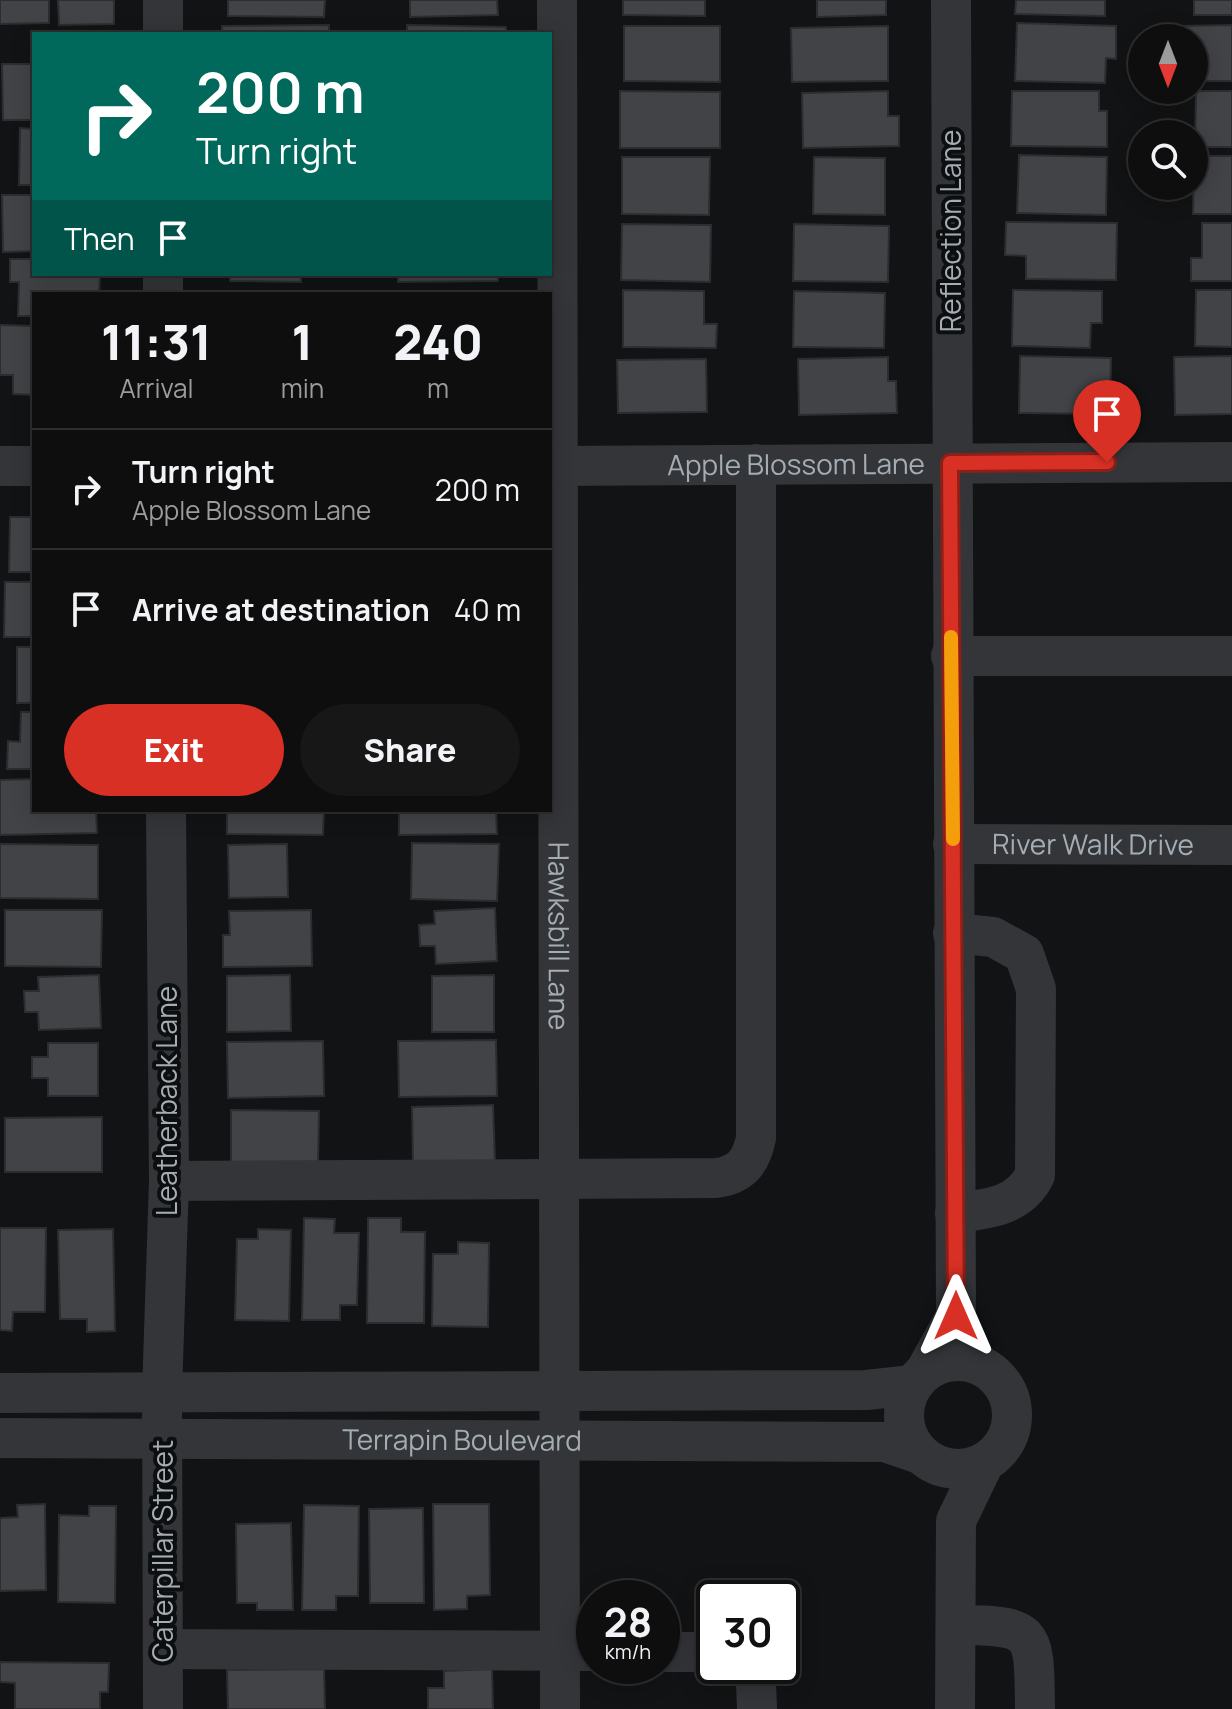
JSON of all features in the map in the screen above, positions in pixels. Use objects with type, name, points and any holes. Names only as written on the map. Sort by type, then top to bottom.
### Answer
[{"type":"street","points":[[163,0],[163,32]]},
{"type":"street","name":"Hawksbill Lane","points":[[557,0],[554,466],[557,1439],[576,1640]]},
{"type":"street","name":"Reflection Lane","points":[[951,0],[950,463],[956,1316]]},
{"type":"street","name":"Apple Blossom Lane","points":[[554,466],[1232,462]]},
{"type":"street","points":[[169,1181],[729,1177],[740,1171],[753,1152],[756,464]]},
{"type":"street","points":[[0,466],[32,466]]},
{"type":"street","points":[[951,656],[1232,656]]},
{"type":"street","name":"Leatherback Lane","points":[[162,1393],[169,1181],[166,812]]},
{"type":"street","name":"River Walk Drive","points":[[953,844],[1232,845]]},
{"type":"street","points":[[953,933],[993,937],[1024,954],[1036,989],[1035,1175],[1028,1190],[1001,1207],[955,1213]]},
{"type":"street","points":[[925,1458],[956,1469],[984,1463],[998,1452],[1008,1437],[1013,1419],[1011,1401],[1003,1384],[991,1372],[956,1316],[919,1378],[903,1419],[907,1436],[925,1458],[956,1521]]},
{"type":"street","points":[[919,1378],[940,1363],[956,1361],[976,1363],[991,1372]]},
{"type":"street","name":"Terrapin Boulevard","points":[[0,1393],[866,1390],[919,1378]]},
{"type":"street","name":"Caterpillar Street","points":[[162,1393],[163,1709]]},
{"type":"street","name":"Terrapin Boulevard","points":[[0,1438],[885,1442],[925,1458]]},
{"type":"street","points":[[955,1709],[956,1521],[984,1463]]},
{"type":"street","points":[[956,1625],[1001,1625],[1019,1630],[1030,1640],[1034,1654],[1035,1709]]},
{"type":"street","points":[[163,1649],[576,1651]]},
{"type":"street","name":"Hawksbill Lane","points":[[560,1709],[576,1654]]},
{"type":"street","points":[[756,1684],[757,1709]]},
{"type":"building","points":[[0,0],[49,0],[49,23],[0,24]]},
{"type":"building","points":[[58,0],[114,0],[114,24],[59,25]]},
{"type":"building","points":[[228,0],[325,0],[324,17],[228,16]]},
{"type":"building","points":[[410,0],[497,0],[498,15],[410,17]]},
{"type":"building","points":[[623,0],[705,0],[705,16],[623,15]]},
{"type":"building","points":[[817,0],[886,0],[886,15],[817,17]]},
{"type":"building","points":[[1016,0],[1105,0],[1105,16],[1015,14]]},
{"type":"building","points":[[1194,0],[1232,0],[1232,15],[1194,15]]},
{"type":"building","points":[[1017,23],[1116,26],[1116,59],[1106,58],[1105,83],[1015,81]]},
{"type":"building","points":[[329,25],[329,32],[222,32],[222,26]]},
{"type":"building","points":[[407,25],[506,27],[506,32],[407,32]]},
{"type":"building","points":[[1208,25],[1232,25],[1232,81],[1208,81]]},
{"type":"building","points":[[624,26],[720,26],[720,82],[624,81]]},
{"type":"building","points":[[888,26],[888,81],[792,82],[791,28]]},
{"type":"building","points":[[2,64],[32,64],[32,120],[3,120]]},
{"type":"building","points":[[620,91],[720,92],[720,148],[620,148]]},
{"type":"building","points":[[888,91],[888,116],[899,116],[899,146],[803,148],[802,93]]},
{"type":"building","points":[[1012,91],[1099,91],[1099,111],[1107,111],[1107,147],[1011,146]]},
{"type":"building","points":[[1208,91],[1232,91],[1232,147],[1208,147],[1208,120],[1195,120],[1196,104],[1208,104]]},
{"type":"building","points":[[20,128],[32,129],[32,185],[19,185]]},
{"type":"building","points":[[1019,155],[1107,157],[1106,215],[1017,213]]},
{"type":"building","points":[[1208,156],[1232,156],[1232,214],[1193,214],[1193,200],[1208,200]]},
{"type":"building","points":[[622,157],[710,157],[709,215],[622,214]]},
{"type":"building","points":[[814,157],[885,158],[885,215],[813,214]]},
{"type":"building","points":[[2,195],[32,195],[32,251],[3,252]]},
{"type":"building","points":[[1006,222],[1117,223],[1116,280],[1026,279],[1026,256],[1005,255]]},
{"type":"building","points":[[1202,223],[1232,223],[1232,281],[1191,281],[1191,258],[1202,258]]},
{"type":"building","points":[[622,224],[711,225],[710,282],[621,280]]},
{"type":"building","points":[[794,224],[889,226],[888,282],[793,281]]},
{"type":"building","points":[[10,259],[32,259],[32,276],[100,276],[99,292],[32,292],[32,316],[18,316],[19,282],[10,282]]},
{"type":"building","points":[[230,276],[301,276],[301,282],[230,281]]},
{"type":"building","points":[[398,276],[498,276],[498,281],[398,282]]},
{"type":"building","points":[[623,290],[704,291],[704,324],[717,324],[716,348],[623,347]]},
{"type":"building","points":[[1013,290],[1102,291],[1102,323],[1091,323],[1090,348],[1012,346]]},
{"type":"building","points":[[1196,290],[1232,290],[1232,347],[1195,346]]},
{"type":"building","points":[[794,291],[885,293],[884,348],[793,347]]},
{"type":"building","points":[[0,325],[32,326],[32,395],[13,394],[13,375],[0,375]]},
{"type":"building","points":[[1020,356],[1111,358],[1110,414],[1019,413]]},
{"type":"building","points":[[1232,356],[1232,414],[1175,415],[1174,357]]},
{"type":"building","points":[[888,357],[888,381],[896,381],[897,413],[799,415],[798,359]]},
{"type":"building","points":[[706,359],[707,412],[618,413],[617,360]]},
{"type":"building","points":[[10,517],[32,517],[32,572],[9,572]]},
{"type":"building","points":[[5,582],[32,582],[32,637],[4,637]]},
{"type":"building","points":[[17,647],[32,647],[32,703],[17,703]]},
{"type":"building","points":[[21,712],[32,712],[32,769],[7,769],[8,741],[20,742]]},
{"type":"building","points":[[32,779],[32,812],[96,812],[97,833],[0,835],[0,780]]},
{"type":"building","points":[[227,812],[324,812],[323,835],[227,834]]},
{"type":"building","points":[[399,812],[496,812],[497,834],[399,835]]},
{"type":"building","points":[[412,843],[499,844],[497,901],[411,899]]},
{"type":"building","points":[[0,844],[98,845],[98,899],[0,898]]},
{"type":"building","points":[[287,844],[288,897],[229,898],[228,845]]},
{"type":"building","points":[[495,908],[497,961],[436,964],[435,946],[420,946],[419,925],[435,924],[434,911]]},
{"type":"building","points":[[5,910],[102,910],[101,967],[5,966]]},
{"type":"building","points":[[311,910],[312,966],[223,967],[223,935],[230,935],[229,911]]},
{"type":"building","points":[[99,975],[101,1028],[39,1030],[38,1012],[25,1012],[24,991],[39,991],[38,977]]},
{"type":"building","points":[[290,975],[291,1031],[227,1032],[227,976]]},
{"type":"building","points":[[494,975],[494,1032],[432,1032],[432,976]]},
{"type":"building","points":[[496,1040],[497,1096],[399,1097],[398,1041]]},
{"type":"building","points":[[323,1041],[324,1096],[228,1098],[227,1042]]},
{"type":"building","points":[[48,1043],[98,1043],[98,1096],[48,1096],[48,1078],[32,1078],[32,1057],[48,1057]]},
{"type":"building","points":[[493,1105],[495,1161],[413,1163],[412,1107]]},
{"type":"building","points":[[231,1110],[319,1111],[318,1166],[231,1166]]},
{"type":"building","points":[[102,1117],[102,1172],[5,1172],[5,1118]]},
{"type":"building","points":[[304,1218],[335,1219],[334,1233],[359,1233],[357,1305],[340,1305],[340,1320],[302,1320]]},
{"type":"building","points":[[368,1218],[401,1218],[401,1232],[425,1232],[424,1323],[367,1323]]},
{"type":"building","points":[[0,1228],[46,1228],[45,1312],[13,1312],[12,1331],[0,1330]]},
{"type":"building","points":[[113,1229],[115,1331],[87,1332],[87,1319],[60,1319],[58,1230]]},
{"type":"building","points":[[258,1229],[291,1230],[289,1321],[235,1320],[237,1239],[258,1239]]},
{"type":"building","points":[[458,1242],[489,1243],[488,1327],[432,1326],[433,1254],[458,1254]]},
{"type":"building","points":[[45,1504],[46,1590],[0,1591],[0,1518],[18,1517],[17,1505]]},
{"type":"building","points":[[433,1504],[489,1504],[490,1595],[467,1596],[467,1609],[434,1610]]},
{"type":"building","points":[[304,1505],[359,1506],[358,1596],[336,1596],[336,1610],[302,1610]]},
{"type":"building","points":[[89,1506],[116,1506],[115,1603],[58,1602],[59,1515],[89,1516]]},
{"type":"building","points":[[423,1508],[424,1603],[370,1603],[369,1509]]},
{"type":"building","points":[[291,1523],[293,1610],[257,1610],[257,1603],[237,1603],[236,1524]]},
{"type":"building","points":[[0,1662],[109,1663],[108,1692],[100,1692],[100,1709],[15,1709],[15,1683],[0,1682]]},
{"type":"building","points":[[324,1669],[325,1709],[228,1709],[227,1670]]},
{"type":"building","points":[[492,1669],[493,1709],[428,1709],[428,1688],[444,1688],[444,1671]]},
{"type":"slow traffic","points":[[951,637],[953,839]]},
{"type":"route","points":[[956,1316],[950,463],[1107,462]]}]
